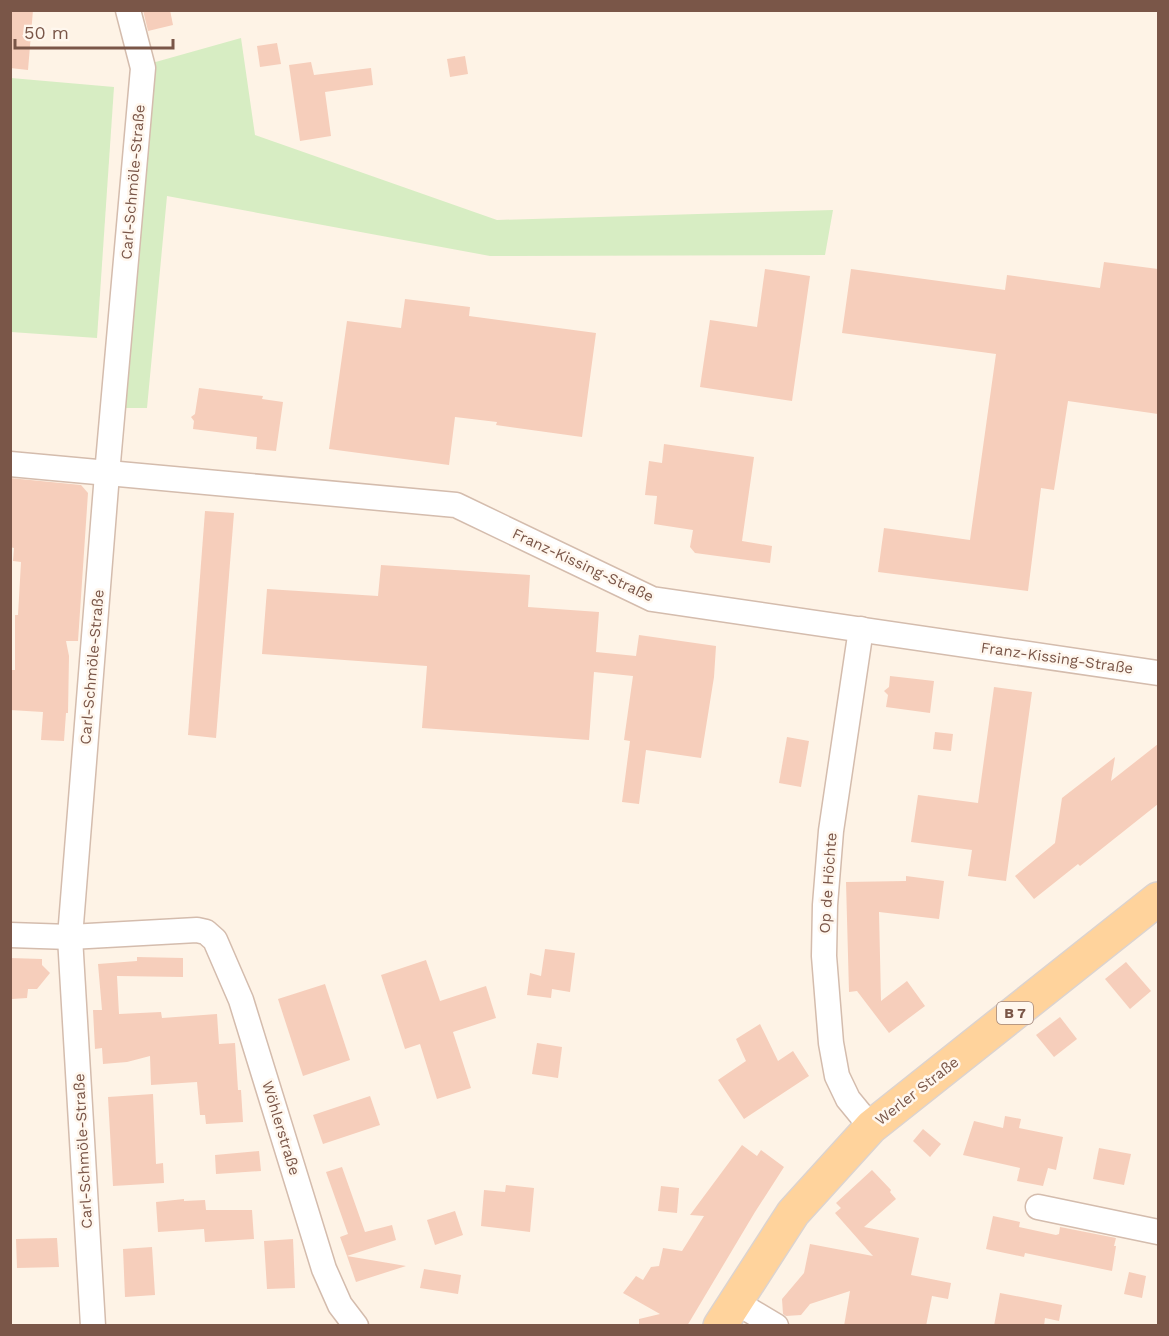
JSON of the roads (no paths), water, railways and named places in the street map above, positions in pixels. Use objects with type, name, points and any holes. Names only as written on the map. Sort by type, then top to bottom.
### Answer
[{"type":"main road","name":"Werler Straße","points":[[727,1313],[793,1213],[871,1127],[1158,898]]},
{"type":"street","name":"Carl-Schmöle-Straße","points":[[93,1326],[70,938],[107,474],[143,68],[128,10]]},
{"type":"street","name":"Franz-Kissing-Straße","points":[[10,464],[456,505],[651,599],[1158,673]]},
{"type":"street","name":"Op de Höchte","points":[[861,629],[831,831],[825,905],[824,956],[831,1043],[837,1076],[848,1099],[871,1127]]},
{"type":"street","name":"Wöhlerstraße","points":[[70,938],[197,930],[206,932],[215,940],[223,953],[241,1000],[324,1269],[340,1305],[356,1326]]},
{"type":"street","points":[[10,935],[70,938]]},
{"type":"street","points":[[1038,1207],[1158,1232]]},
{"type":"street","points":[[727,1313],[776,1326]]}]
